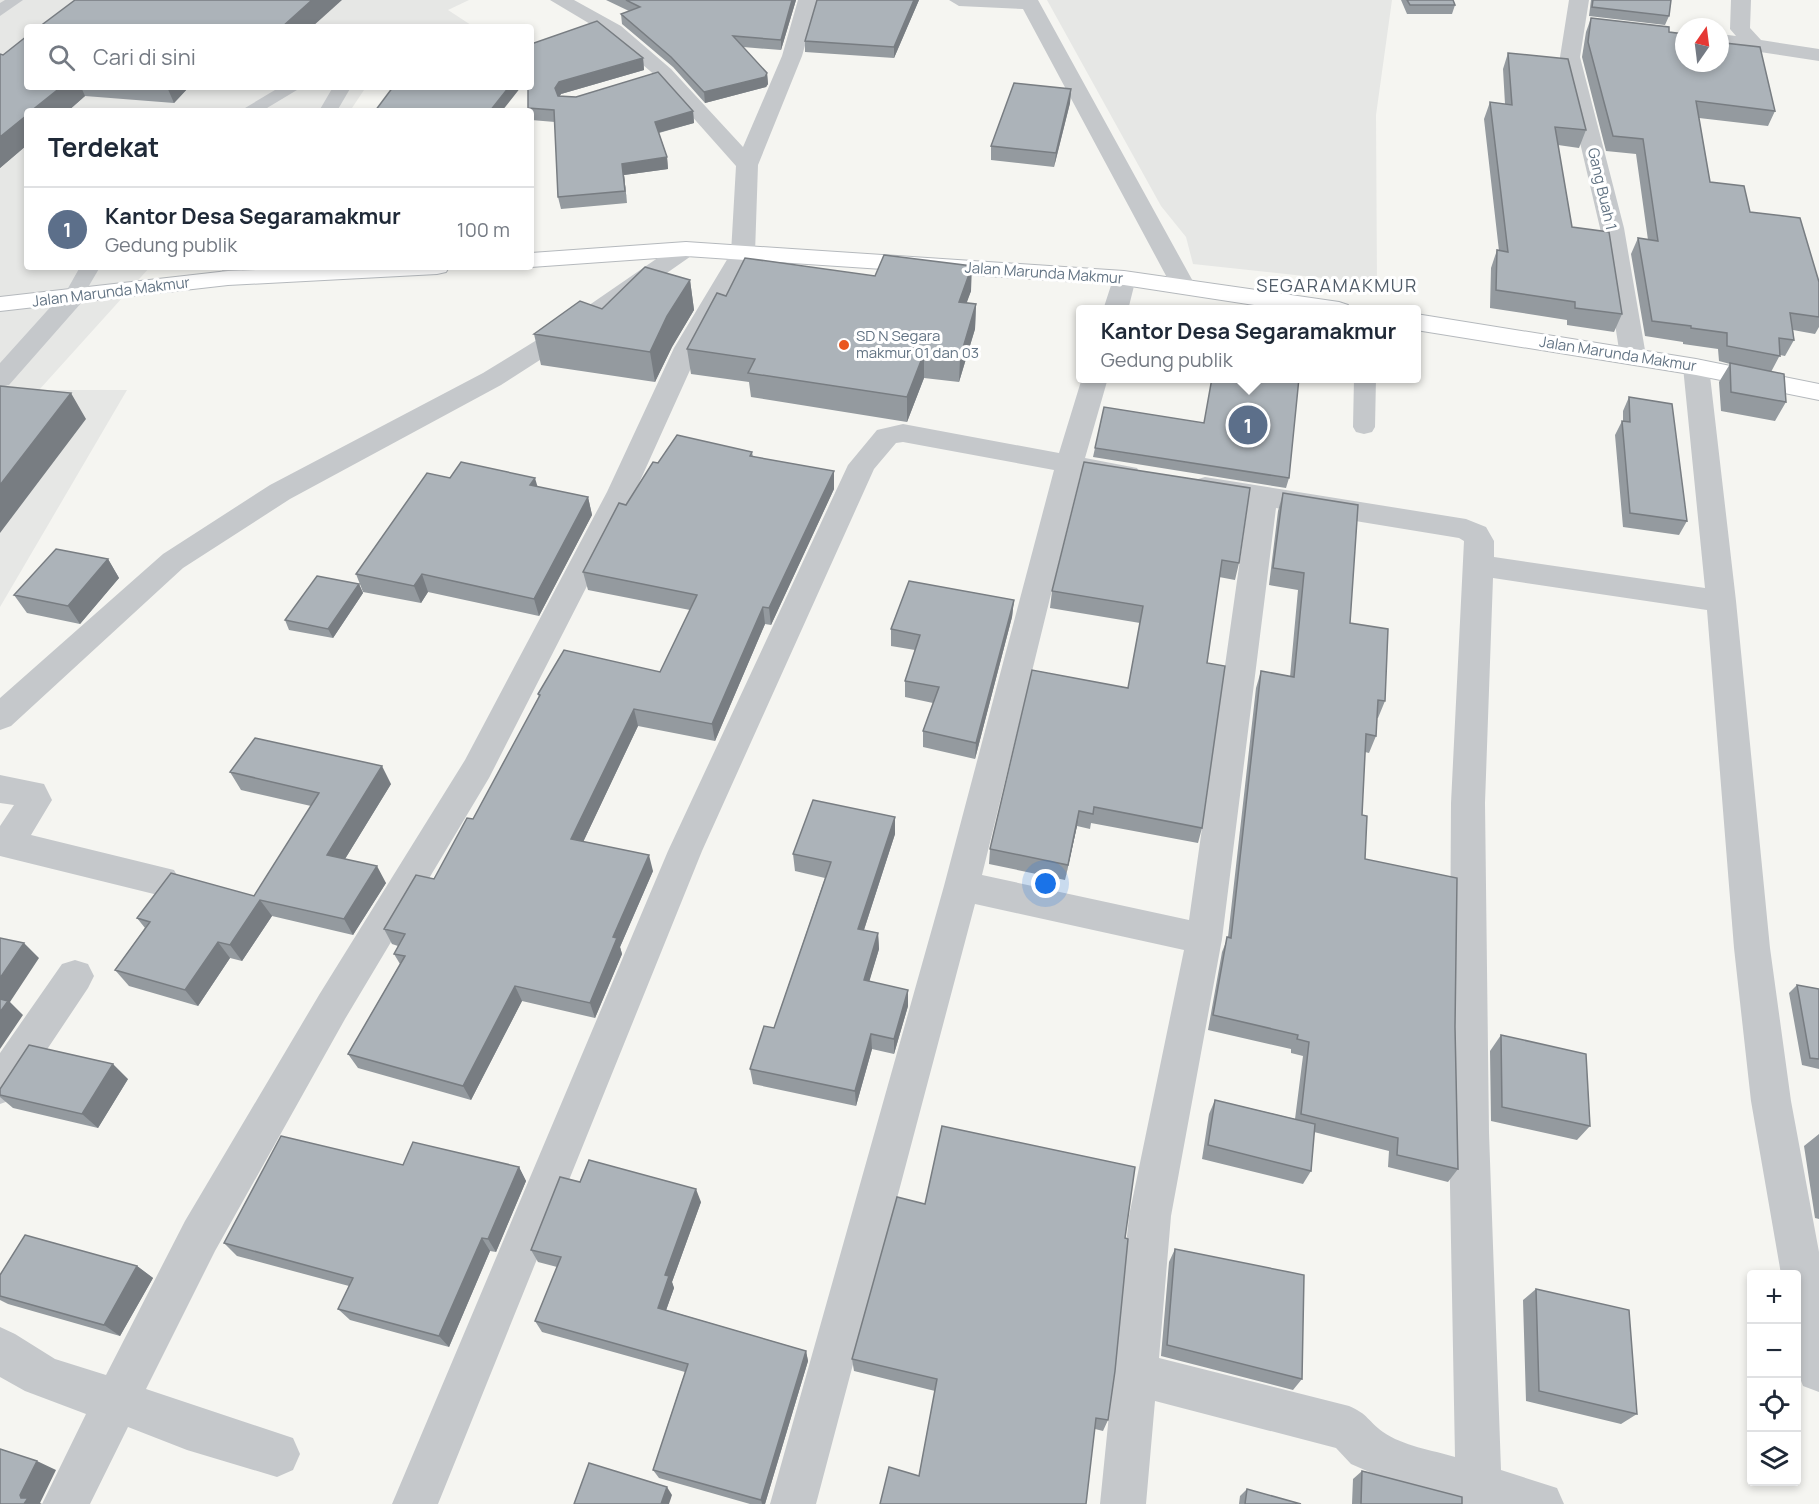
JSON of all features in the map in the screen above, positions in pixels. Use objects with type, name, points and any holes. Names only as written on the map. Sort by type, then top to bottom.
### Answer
[{"type":"main road","name":"Jalan Marunda Makmur","points":[[534,260],[686,249],[1124,278],[1183,285],[1280,305]]},
{"type":"main road","name":"Jalan Marunda Makmur","points":[[0,304],[73,297],[231,272],[342,274],[396,270]]},
{"type":"main road","name":"Jalan Marunda Makmur","points":[[1421,323],[1633,356],[1819,392]]},
{"type":"street","points":[[560,0],[614,30],[664,73],[747,165]]},
{"type":"street","points":[[65,1504],[200,1236],[332,1007],[477,769],[621,492],[687,348],[743,253],[747,165],[792,56],[808,0]]},
{"type":"street","points":[[958,0],[1030,2],[1183,285]]},
{"type":"street","name":"Gang Buah 1","points":[[1579,0],[1585,24],[1570,57],[1612,228],[1633,356]]},
{"type":"street","points":[[1741,0],[1740,29],[1754,44]]},
{"type":"street","points":[[1729,41],[1819,55]]},
{"type":"street","points":[[642,80],[664,73]]},
{"type":"street","points":[[0,717],[173,561],[280,492],[492,379],[561,335],[686,249]]},
{"type":"street","points":[[1116,305],[1124,278]]},
{"type":"street","points":[[0,380],[73,297]]},
{"type":"street","points":[[1696,367],[1721,601],[1752,948],[1770,1089],[1819,1370]]},
{"type":"street","points":[[794,1504],[962,886],[1069,465],[1094,383]]},
{"type":"street","points":[[415,1504],[685,851],[862,465],[886,436],[903,433],[1149,478]]},
{"type":"street","points":[[1183,484],[1466,529],[1476,534],[1479,541],[1468,803],[1469,1133],[1479,1487]]},
{"type":"street","points":[[1123,1504],[1150,1216],[1204,939],[1263,496]]},
{"type":"street","points":[[1479,566],[1721,601]]},
{"type":"street","points":[[0,789],[32,794],[34,800],[9,841],[11,845],[162,881]]},
{"type":"street","points":[[962,886],[1204,939]]},
{"type":"street","points":[[0,1086],[75,976]]},
{"type":"street","points":[[0,1349],[11,1360],[43,1378],[277,1454]]},
{"type":"street","points":[[1136,1374],[1349,1429],[1367,1448],[1411,1467],[1541,1504]]},
{"type":"lane","points":[[0,11],[15,0]]},
{"type":"lane","points":[[254,108],[288,90]]},
{"type":"lane","points":[[330,108],[340,90]]},
{"type":"lane","points":[[73,297],[88,270]]},
{"type":"lane","points":[[1364,427],[1365,383]]},
{"type":"shaded area","points":[[0,0],[469,0],[448,10],[469,24],[24,24],[24,90],[364,90],[352,108],[24,108],[24,270],[147,270],[39,390],[127,390],[0,607]]},
{"type":"shaded area","points":[[1047,0],[1392,0],[1376,115],[1377,284],[1193,264],[1186,237],[1161,206]]},
{"type":"building","points":[[75,0],[312,0],[285,24],[43,24]]},
{"type":"building","points":[[626,0],[792,0],[781,40],[733,36],[767,73],[765,77],[704,92],[671,57],[621,14],[640,7]]},
{"type":"building","points":[[817,0],[914,0],[894,47],[805,41]]},
{"type":"building","points":[[1407,0],[1453,0],[1455,5],[1410,5]]},
{"type":"building","points":[[1593,0],[1671,0],[1669,16],[1592,7]]},
{"type":"building","points":[[1591,18],[1669,27],[1669,32],[1675,33],[1675,72],[1729,72],[1729,43],[1760,47],[1775,111],[1696,101],[1710,182],[1744,186],[1750,212],[1800,218],[1819,282],[1819,317],[1790,313],[1794,340],[1779,338],[1780,356],[1727,346],[1727,333],[1652,321],[1638,238],[1658,241],[1643,139],[1613,136],[1588,42]]},
{"type":"building","points":[[597,21],[643,58],[559,82],[555,88],[558,96],[576,97],[658,72],[693,111],[655,122],[667,157],[622,164],[625,191],[558,197],[554,110],[528,108],[528,90],[534,90],[534,43]]},
{"type":"building","points":[[24,38],[24,90],[57,90],[35,108],[24,108],[24,117],[0,137],[0,54],[3,55]]},
{"type":"building","points":[[1508,53],[1568,59],[1586,130],[1555,127],[1572,227],[1609,232],[1622,314],[1575,308],[1575,302],[1496,290],[1497,250],[1508,252],[1490,102],[1512,105]]},
{"type":"building","points":[[1014,83],[1071,89],[1056,153],[991,146]]},
{"type":"building","points":[[391,90],[507,90],[492,108],[377,108]]},
{"type":"building","name":"SD N Segara makmur 01 dan 03","points":[[884,255],[972,266],[959,302],[976,304],[960,358],[924,353],[907,397],[748,373],[755,359],[687,349],[717,293],[726,296],[745,258],[875,276]]},
{"type":"building","points":[[645,267],[690,280],[667,316],[650,352],[534,334],[580,301],[602,309]]},
{"type":"building","points":[[1730,363],[1784,374],[1786,402],[1731,392]]},
{"type":"building","points":[[1211,383],[1298,383],[1289,478],[1095,448],[1104,407],[1204,423]]},
{"type":"building","points":[[0,386],[71,393],[0,485]]},
{"type":"building","points":[[1629,397],[1672,404],[1687,521],[1630,513],[1622,421],[1630,422]]},
{"type":"building","points":[[677,435],[752,452],[750,456],[834,471],[769,608],[763,607],[712,724],[634,709],[571,839],[649,855],[613,937],[617,938],[590,1003],[515,986],[463,1086],[348,1054],[405,956],[394,954],[405,934],[384,929],[416,875],[434,879],[467,818],[473,819],[540,695],[538,694],[564,650],[660,672],[697,595],[583,572],[619,503],[626,505],[653,462],[658,463]]},
{"type":"building","points":[[461,462],[535,478],[530,485],[588,497],[534,599],[422,574],[414,586],[356,574],[427,473],[450,478]]},
{"type":"building","points":[[1084,462],[1250,488],[1239,563],[1222,560],[1207,663],[1225,666],[1202,828],[1094,807],[1093,814],[1079,811],[1068,865],[990,849],[1032,670],[1128,688],[1143,606],[1052,591]]},
{"type":"building","points":[[1283,493],[1358,505],[1350,623],[1388,629],[1385,701],[1378,700],[1376,736],[1366,734],[1362,815],[1367,816],[1365,859],[1457,878],[1455,1027],[1458,1169],[1397,1155],[1398,1138],[1301,1114],[1309,1042],[1297,1039],[1298,1035],[1213,1015],[1227,937],[1231,938],[1261,671],[1294,677],[1304,573],[1273,568]]},
{"type":"building","points":[[56,549],[108,559],[68,606],[14,595]]},
{"type":"building","points":[[317,576],[359,584],[328,629],[285,620]]},
{"type":"building","points":[[909,581],[1014,600],[976,743],[923,731],[939,687],[905,681],[920,635],[891,629]]},
{"type":"building","points":[[255,738],[382,766],[327,855],[377,866],[344,919],[260,900],[230,945],[218,942],[185,990],[115,970],[150,922],[137,918],[171,873],[254,896],[319,793],[230,772]]},
{"type":"building","points":[[813,800],[895,817],[858,929],[878,933],[864,980],[908,990],[894,1039],[871,1034],[855,1091],[750,1069],[764,1026],[774,1028],[831,862],[793,854]]},
{"type":"building","points":[[0,938],[24,943],[0,978]]},
{"type":"building","points":[[1797,985],[1819,989],[1819,1059],[1810,1058]]},
{"type":"building","points":[[0,999],[8,1001],[0,1012]]},
{"type":"building","points":[[1501,1035],[1586,1054],[1590,1126],[1502,1107]]},
{"type":"building","points":[[29,1045],[113,1064],[82,1114],[0,1095],[0,1089]]},
{"type":"building","points":[[1215,1100],[1315,1124],[1311,1171],[1208,1145]]},
{"type":"building","points":[[942,1126],[1135,1167],[1125,1238],[1128,1239],[1108,1420],[1096,1418],[1086,1504],[880,1504],[889,1467],[919,1476],[937,1379],[852,1359],[897,1197],[925,1204]]},
{"type":"building","points":[[281,1136],[403,1165],[413,1142],[519,1167],[488,1239],[482,1238],[439,1336],[338,1309],[353,1278],[224,1243]]},
{"type":"building","points":[[589,1160],[696,1189],[665,1275],[669,1276],[658,1308],[806,1351],[761,1500],[653,1470],[688,1364],[535,1321],[561,1257],[531,1250],[560,1177],[580,1182]]},
{"type":"building","points":[[25,1235],[137,1266],[104,1325],[0,1296],[0,1275]]},
{"type":"building","points":[[1175,1249],[1304,1275],[1302,1379],[1167,1345]]},
{"type":"building","points":[[1536,1289],[1629,1310],[1637,1414],[1539,1391]]},
{"type":"building","points":[[0,1449],[37,1461],[20,1495],[21,1498],[28,1498],[24,1504],[0,1504]]},
{"type":"building","points":[[589,1463],[667,1487],[661,1504],[574,1504]]},
{"type":"building","points":[[1362,1471],[1462,1497],[1462,1504],[1361,1504]]},
{"type":"building","points":[[1247,1489],[1301,1504],[1245,1504]]},
{"type":"place","name":"SD N Segara makmur 01 dan 03","points":[[844,345]]},
{"type":"place","name":"Kantor Desa Segaramakmur","points":[[1248,425]]},
{"type":"district","name":"SEGARAMAKMUR","points":[[1337,286]]}]
